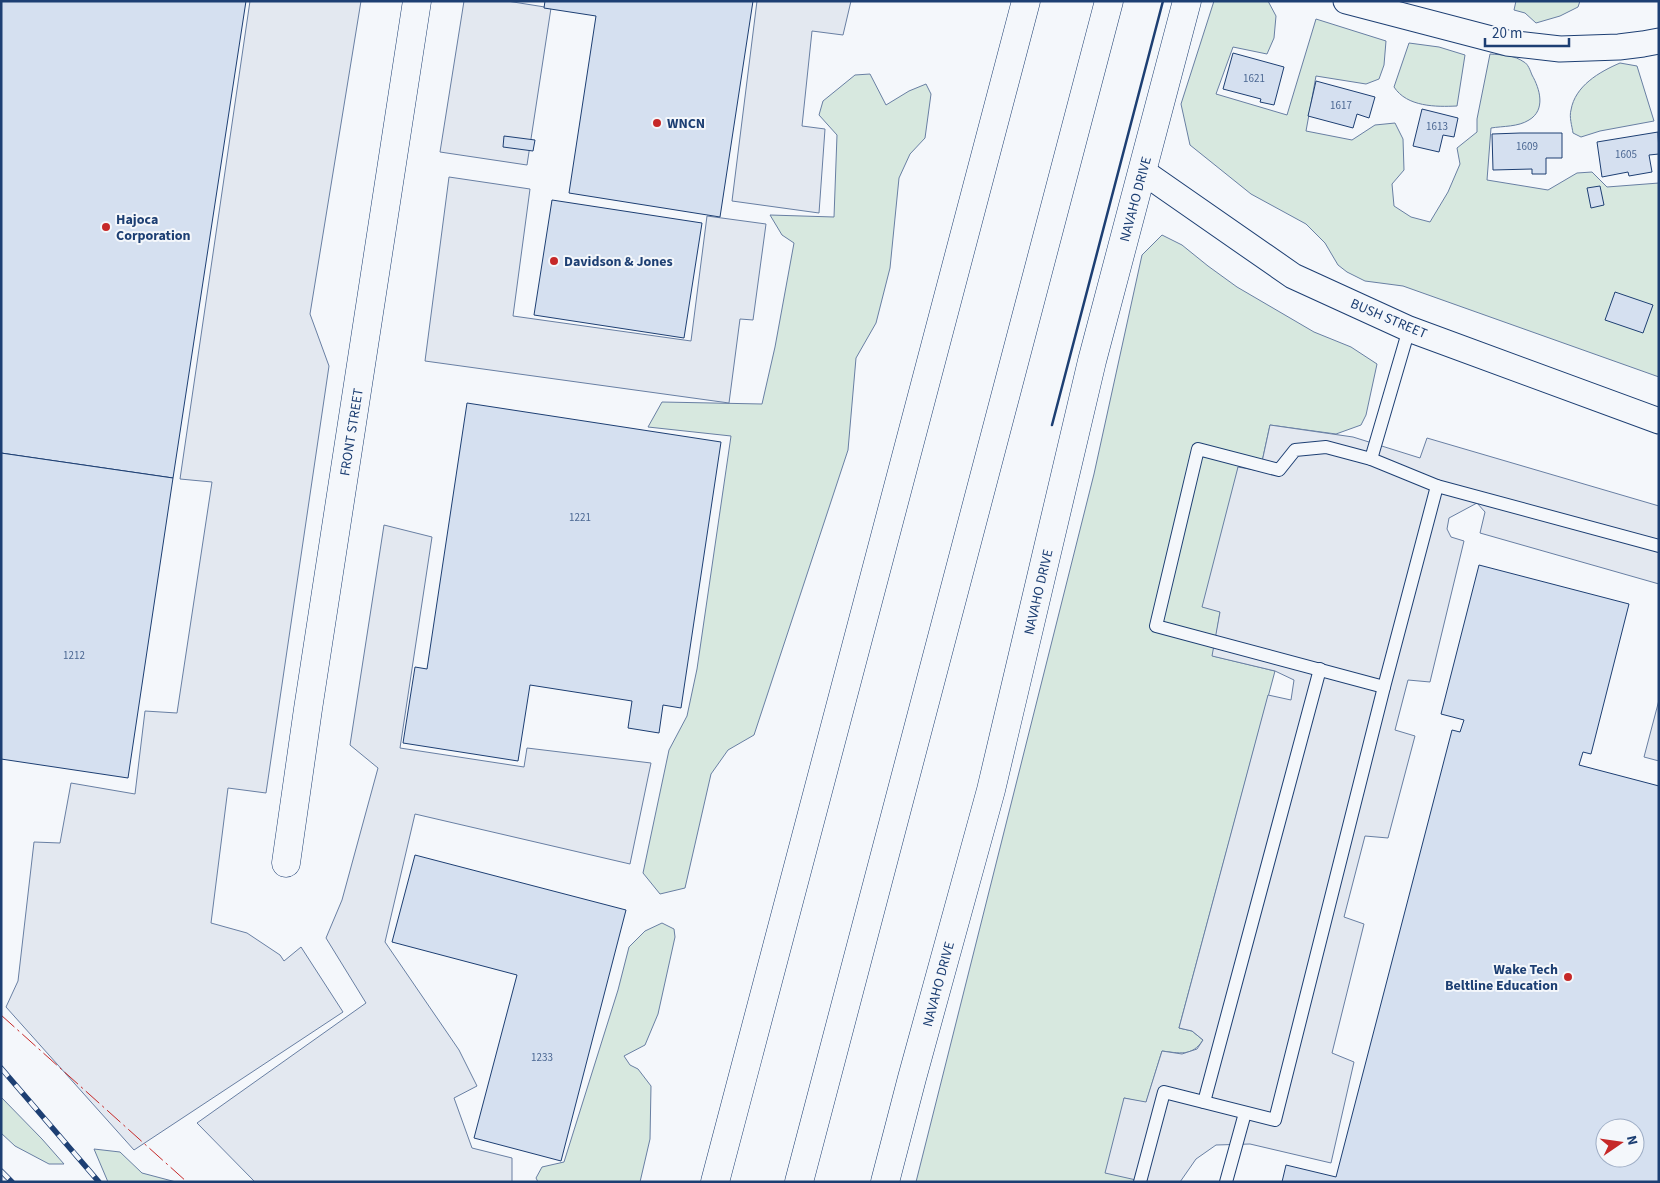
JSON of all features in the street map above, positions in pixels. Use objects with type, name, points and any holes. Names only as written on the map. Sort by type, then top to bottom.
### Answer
[{"type":"main road","name":"FRONT STREET","points":[[286,863],[417,1]]},
{"type":"main road","points":[[715,1182],[1026,1]]},
{"type":"main road","points":[[799,1182],[1109,1]]},
{"type":"main road","name":"NAVAHO DRIVE","points":[[885,1182],[991,790],[1092,362],[1187,1]]},
{"type":"street","points":[[1346,1],[1507,43],[1560,49],[1627,46],[1659,41]]},
{"type":"street","name":"BUSH STREET","points":[[1142,172],[1293,276],[1409,328],[1659,421]]},
{"type":"lane","points":[[1371,459],[1409,328]]},
{"type":"lane","points":[[1384,687],[1156,626],[1198,449],[1279,470],[1295,450],[1326,447],[1371,459],[1437,486],[1659,546]]},
{"type":"lane","points":[[1140,1182],[1164,1092],[1275,1120],[1384,687],[1437,486]]},
{"type":"lane","points":[[1204,1102],[1320,669]]},
{"type":"lane","points":[[1226,1182],[1245,1113]]},
{"type":"shaded area","points":[[250,1],[361,1],[310,314],[329,366],[266,793],[228,788],[211,923],[247,933],[280,955],[284,961],[301,947],[343,1012],[134,1150],[6,1007],[18,981],[34,842],[60,843],[71,783],[135,794],[145,711],[177,713],[212,482],[180,479]]},
{"type":"shaded area","points":[[464,1],[507,1],[551,8],[527,165],[440,152]]},
{"type":"shaded area","points":[[757,1],[851,1],[843,35],[812,31],[802,126],[825,129],[819,213],[732,201]]},
{"type":"shaded area","points":[[1214,1],[1268,1],[1276,16],[1274,38],[1267,54],[1233,47],[1216,94],[1287,115],[1316,19],[1386,41],[1384,65],[1379,79],[1366,84],[1316,76],[1306,131],[1352,140],[1375,125],[1395,123],[1403,139],[1404,170],[1392,184],[1394,206],[1411,217],[1430,222],[1448,192],[1460,164],[1457,148],[1477,132],[1477,119],[1490,54],[1512,57],[1525,63],[1529,67],[1535,81],[1540,105],[1534,116],[1525,122],[1491,128],[1487,180],[1548,190],[1577,173],[1592,172],[1607,187],[1659,183],[1659,377],[1403,286],[1365,281],[1338,265],[1325,243],[1306,224],[1251,194],[1190,145],[1181,104]]},
{"type":"shaded area","points":[[1516,1],[1580,1],[1578,7],[1560,16],[1536,23],[1525,13],[1514,10]]},
{"type":"shaded area","points":[[1409,43],[1439,47],[1465,55],[1457,106],[1431,106],[1414,102],[1406,99],[1394,87]]},
{"type":"shaded area","points":[[1620,63],[1637,66],[1654,121],[1600,131],[1581,137],[1573,133],[1570,113],[1577,94],[1596,75]]},
{"type":"shaded area","points":[[870,74],[886,105],[909,91],[926,84],[931,94],[925,138],[910,154],[899,178],[890,268],[876,323],[856,358],[848,450],[754,735],[728,750],[711,774],[685,888],[660,894],[643,873],[669,750],[687,716],[697,669],[731,436],[648,427],[662,402],[762,404],[775,347],[794,243],[782,235],[770,215],[834,217],[837,135],[819,115],[823,101],[855,75]]},
{"type":"shaded area","points":[[449,177],[530,189],[513,316],[691,341],[707,216],[766,224],[753,320],[740,319],[729,403],[425,361]]},
{"type":"shaded area","points":[[1162,235],[1182,245],[1237,287],[1314,332],[1351,347],[1377,364],[1366,415],[1361,425],[1336,434],[1270,425],[1260,471],[1238,467],[1213,656],[1275,671],[1179,1028],[1192,1031],[1203,1040],[1194,1049],[1185,1053],[1162,1051],[1146,1103],[1124,1098],[1145,1182],[916,1182],[1094,474],[1142,255]]},
{"type":"shaded area","points":[[1270,425],[1353,437],[1420,458],[1427,438],[1659,506],[1659,584],[1480,533],[1485,512],[1477,503],[1449,518],[1447,529],[1451,537],[1464,541],[1430,682],[1408,680],[1395,730],[1415,736],[1388,838],[1365,836],[1344,917],[1364,924],[1332,1053],[1354,1062],[1331,1163],[1250,1144],[1216,1145],[1196,1159],[1180,1182],[1145,1182],[1105,1173],[1124,1098],[1146,1102],[1162,1051],[1182,1054],[1197,1049],[1203,1040],[1192,1031],[1179,1028],[1268,695],[1291,700],[1294,680],[1275,671],[1212,656],[1220,612],[1202,607],[1238,467],[1260,471]]},
{"type":"shaded area","points":[[384,525],[432,537],[400,748],[524,767],[527,748],[651,763],[630,864],[415,814],[385,942],[459,1050],[477,1086],[454,1098],[472,1148],[512,1158],[512,1182],[255,1182],[197,1123],[366,1003],[326,938],[342,900],[378,768],[350,745]]},
{"type":"shaded area","points":[[1659,700],[1659,761],[1644,757]]},
{"type":"shaded area","points":[[662,923],[674,929],[675,937],[658,1014],[645,1045],[624,1056],[630,1065],[638,1069],[651,1086],[650,1139],[640,1182],[538,1182],[536,1178],[542,1167],[564,1162],[618,990],[629,947],[645,931]]},
{"type":"shaded area","points":[[1,1097],[64,1164],[49,1164],[15,1146],[1,1133]]},
{"type":"shaded area","points":[[94,1149],[120,1152],[142,1173],[176,1182],[108,1182]]},
{"type":"building","name":"Hajoca Corporation","points":[[1,1],[246,1],[173,478],[1,453]]},
{"type":"building","name":"WNCN","points":[[545,1],[753,1],[720,217],[569,193],[596,16],[544,8]]},
{"type":"building","points":[[1233,53],[1284,67],[1274,105],[1260,102],[1261,99],[1223,89]]},
{"type":"building","points":[[1316,81],[1375,97],[1369,118],[1357,114],[1353,128],[1308,116]]},
{"type":"building","points":[[1422,109],[1458,118],[1454,137],[1443,135],[1439,152],[1413,146]]},
{"type":"building","points":[[1658,132],[1659,154],[1649,155],[1652,172],[1629,176],[1628,172],[1602,177],[1597,142]]},
{"type":"building","points":[[1562,133],[1562,158],[1546,158],[1546,174],[1532,174],[1532,169],[1493,170],[1492,134]]},
{"type":"building","points":[[504,136],[535,140],[533,151],[503,147]]},
{"type":"building","points":[[1600,186],[1604,205],[1591,208],[1587,188]]},
{"type":"building","points":[[552,200],[702,223],[684,338],[534,315]]},
{"type":"building","points":[[1615,292],[1653,305],[1643,333],[1605,320]]},
{"type":"building","points":[[467,403],[721,442],[681,708],[663,705],[659,733],[628,728],[632,701],[530,685],[518,761],[403,743],[415,667],[427,669]]},
{"type":"building","points":[[1,453],[173,478],[128,778],[1,759]]},
{"type":"building","points":[[1479,565],[1629,604],[1591,754],[1583,752],[1579,765],[1659,786],[1659,1182],[1282,1182],[1286,1165],[1336,1177],[1452,730],[1460,732],[1464,720],[1441,714]]},
{"type":"building","points":[[415,855],[626,910],[561,1161],[474,1138],[517,975],[392,942]]},
{"type":"railway","points":[[1,1068],[99,1182]]},
{"type":"railway","points":[[1,1171],[12,1182]]},
{"type":"wall","points":[[1052,425],[1163,1]]},
{"type":"power","points":[[1,1015],[187,1182]]},
{"type":"place","name":"WNCN","points":[[657,123]]},
{"type":"place","name":"Hajoca Corporation","points":[[106,227]]},
{"type":"place","name":"Davidson & Jones","points":[[554,261]]},
{"type":"place","name":"Wake Tech Beltline Education","points":[[1568,977]]}]
